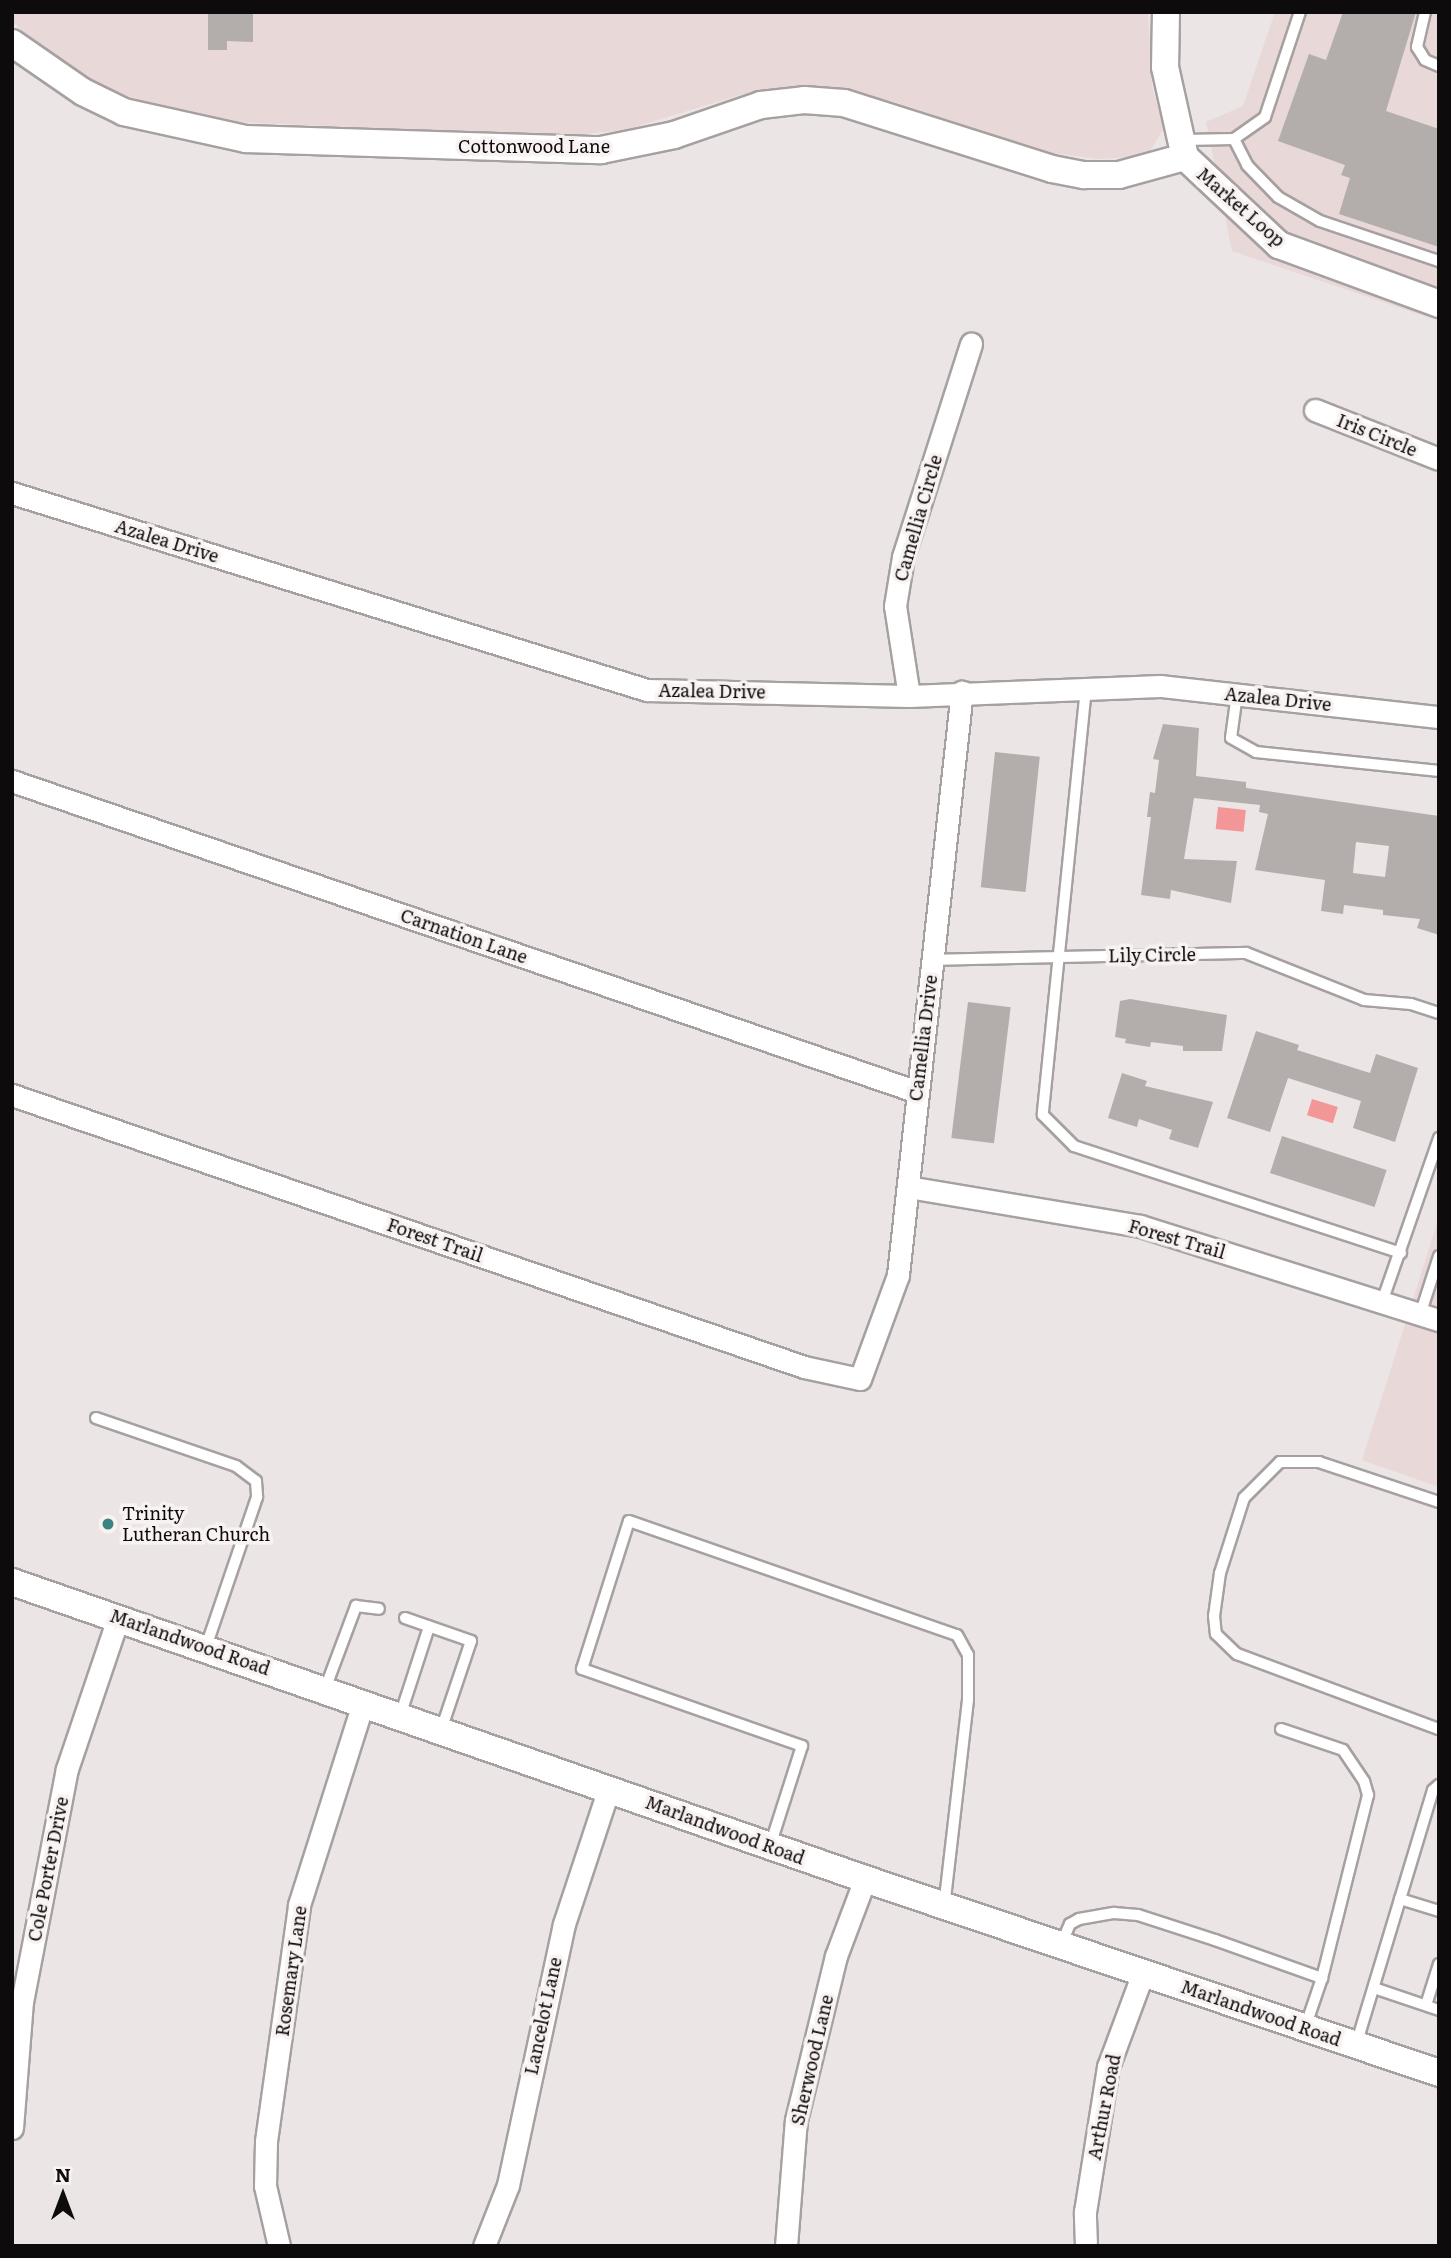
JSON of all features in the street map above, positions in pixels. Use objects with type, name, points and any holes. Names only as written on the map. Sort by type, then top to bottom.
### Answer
[{"type":"street","points":[[1166,12],[1165,66],[1183,148]]},
{"type":"street","name":"Cottonwood Lane","points":[[12,43],[83,92],[124,112],[246,139],[601,149],[674,135],[761,105],[804,100],[857,107],[1073,173],[1119,174],[1183,148]]},
{"type":"street","name":"Market Loop","points":[[1183,148],[1279,245],[1439,304]]},
{"type":"street","name":"Camellia Circle","points":[[909,696],[895,606],[903,557],[971,344]]},
{"type":"street","name":"Iris Circle","points":[[1315,410],[1439,459]]},
{"type":"street","name":"Azalea Drive","points":[[12,493],[647,690],[909,696],[962,691],[1161,686],[1439,717]]},
{"type":"street","name":"Camellia Drive","points":[[860,1379],[898,1275],[915,1091],[962,691]]},
{"type":"street","name":"Carnation Lane","points":[[12,781],[915,1091]]},
{"type":"street","name":"Forest Trail","points":[[12,1095],[804,1367],[860,1379]]},
{"type":"street","name":"Forest Trail","points":[[908,1187],[1140,1226],[1430,1317]]},
{"type":"street","name":"Marlandwood Road","points":[[12,1582],[206,1647],[865,1879],[1439,2073]]},
{"type":"street","name":"Cole Porter Drive","points":[[12,2128],[17,2000],[67,1769],[118,1618]]},
{"type":"street","name":"Rosemary Lane","points":[[279,2246],[265,2186],[266,2141],[299,1905],[363,1703]]},
{"type":"street","name":"Lancelot Lane","points":[[484,2246],[508,2185],[560,1936],[609,1788]]},
{"type":"street","name":"Sherwood Lane","points":[[786,2246],[796,2120],[836,1956],[865,1879]]},
{"type":"street","name":"Arthur Road","points":[[1086,2246],[1085,2212],[1108,2067],[1143,1973]]},
{"type":"lane","points":[[1183,148],[1234,139],[1257,125],[1270,107],[1300,12]]},
{"type":"lane","points":[[1425,12],[1418,47],[1425,60],[1439,66]]},
{"type":"lane","points":[[1234,139],[1247,164],[1278,197],[1320,221],[1439,261]]},
{"type":"lane","points":[[1086,688],[1043,1115],[1074,1146],[1401,1253]]},
{"type":"lane","points":[[1237,694],[1231,738],[1256,752],[1439,771]]},
{"type":"lane","name":"Lily Circle","points":[[932,960],[1246,953],[1364,1000],[1411,1004],[1439,1013]]},
{"type":"lane","points":[[1382,1303],[1439,1139]]},
{"type":"lane","points":[[1430,1317],[1439,1255]]},
{"type":"lane","points":[[96,1418],[236,1466],[256,1481],[257,1497],[206,1647]]},
{"type":"lane","points":[[1439,1502],[1319,1462],[1280,1462],[1244,1498],[1220,1573],[1214,1616],[1216,1634],[1237,1654],[1439,1729]]},
{"type":"lane","points":[[770,1846],[802,1746],[582,1669],[629,1521],[957,1635],[968,1655],[968,1700],[944,1906]]},
{"type":"lane","points":[[325,1689],[356,1606],[364,1603],[379,1609]]},
{"type":"lane","points":[[405,1618],[471,1641],[441,1730]]},
{"type":"lane","points":[[400,1716],[429,1626]]},
{"type":"lane","points":[[1281,1729],[1343,1750],[1360,1773],[1368,1796],[1322,1978],[1306,2028]]},
{"type":"lane","points":[[1356,2045],[1399,1899],[1439,1785]]},
{"type":"lane","points":[[1399,1899],[1439,1911]]},
{"type":"lane","points":[[1061,1945],[1070,1924],[1079,1919],[1092,1914],[1138,1915],[1322,1978]]},
{"type":"lane","points":[[1426,2005],[1439,1964]]},
{"type":"lane","points":[[1374,1988],[1439,2010]]},
{"type":"shaded area","points":[[12,12],[1148,12],[1152,87],[1164,128],[1147,156],[1098,159],[1044,152],[892,101],[809,85],[743,94],[625,130],[558,136],[236,122],[165,109],[106,88],[34,42],[12,21]]},
{"type":"shaded area","points":[[1275,12],[1439,12],[1439,321],[1232,251],[1206,122],[1243,106]]},
{"type":"shaded area","points":[[1218,807],[1246,810],[1244,832],[1216,829]]},
{"type":"shaded area","points":[[1312,1099],[1338,1107],[1333,1123],[1307,1115]]},
{"type":"shaded area","points":[[1439,1217],[1439,1487],[1362,1460]]},
{"type":"building","points":[[208,12],[253,12],[253,42],[227,41],[227,50],[208,50]]},
{"type":"building","points":[[1343,12],[1416,12],[1386,111],[1439,129],[1439,247],[1339,214],[1350,178],[1341,175],[1345,165],[1278,141],[1309,54],[1326,60]]},
{"type":"building","points":[[1163,724],[1199,728],[1196,776],[1246,782],[1246,788],[1439,816],[1439,935],[1417,928],[1420,919],[1383,915],[1383,910],[1344,905],[1343,914],[1321,911],[1325,880],[1255,870],[1268,814],[1259,812],[1260,805],[1194,798],[1184,859],[1237,861],[1231,903],[1171,890],[1170,899],[1141,895],[1151,817],[1147,817],[1150,792],[1155,793],[1159,760],[1153,759]],"holes":[[[1356,842],[1389,846],[1385,877],[1353,873]]]},
{"type":"building","points":[[995,752],[1040,757],[1026,892],[981,887]]},
{"type":"building","points":[[1130,999],[1227,1015],[1222,1051],[1183,1051],[1183,1046],[1151,1042],[1150,1047],[1125,1043],[1126,1039],[1115,1037],[1120,1001]]},
{"type":"building","points":[[968,1002],[1011,1007],[994,1143],[951,1138]]},
{"type":"building","points":[[1256,1031],[1299,1045],[1297,1050],[1370,1073],[1376,1054],[1418,1068],[1395,1142],[1353,1128],[1361,1101],[1288,1078],[1270,1132],[1227,1118]]},
{"type":"building","points":[[1122,1073],[1147,1081],[1145,1086],[1213,1102],[1198,1148],[1169,1139],[1172,1130],[1139,1119],[1137,1127],[1108,1118]]},
{"type":"building","points":[[1282,1136],[1387,1170],[1375,1207],[1270,1173]]},
{"type":"place","name":"Trinity Lutheran Church","points":[[108,1524]]}]
